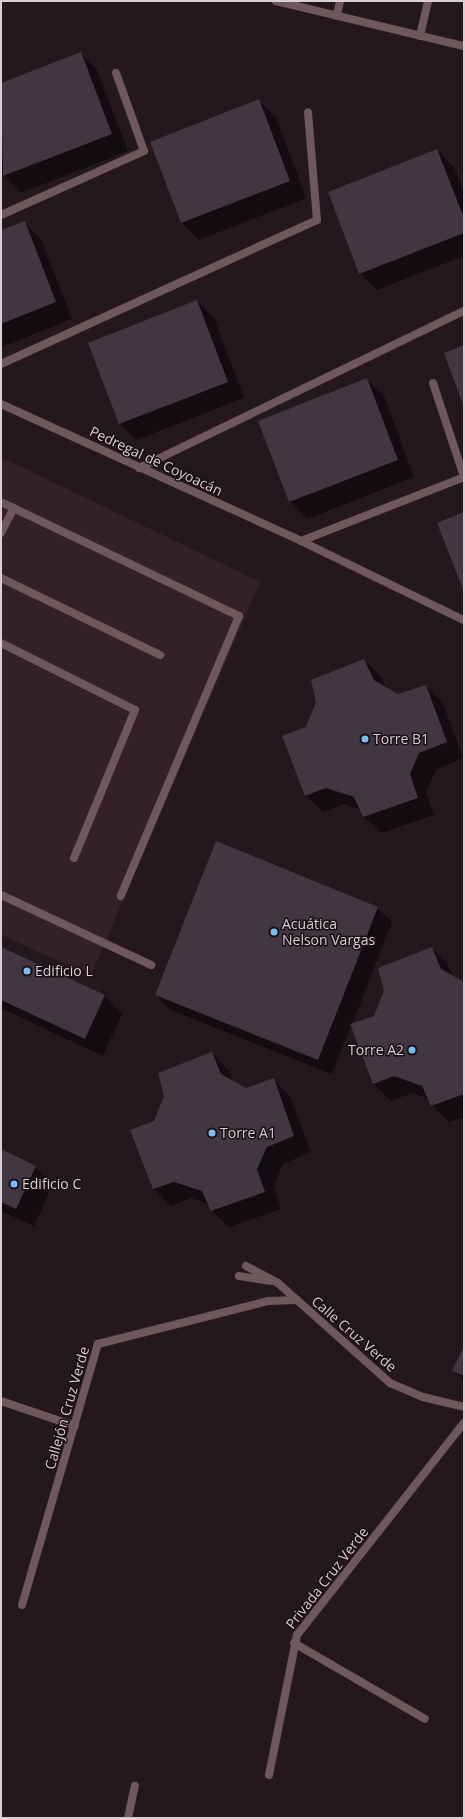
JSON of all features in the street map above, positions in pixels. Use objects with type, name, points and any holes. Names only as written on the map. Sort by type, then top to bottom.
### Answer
[{"type":"street","points":[[276,1],[464,46]]},
{"type":"street","points":[[337,16],[340,1]]},
{"type":"street","points":[[420,36],[428,1]]},
{"type":"street","points":[[1,215],[144,151],[116,73]]},
{"type":"street","points":[[1,364],[317,220],[308,112]]},
{"type":"street","points":[[139,468],[464,311]]},
{"type":"street","points":[[301,541],[464,477],[433,383]]},
{"type":"street","name":"Pedregal de Coyoacán","points":[[1,404],[301,541],[464,620]]},
{"type":"street","points":[[1,502],[239,616],[121,896]]},
{"type":"street","points":[[1,533],[14,508]]},
{"type":"street","points":[[1,578],[160,655]]},
{"type":"street","points":[[1,643],[135,710],[74,858]]},
{"type":"street","points":[[1,895],[151,965]]},
{"type":"street","name":"Calle Cruz Verde","points":[[246,1266],[278,1283],[390,1383],[423,1397],[464,1407]]},
{"type":"street","points":[[239,1276],[278,1283]]},
{"type":"street","name":"Callejón Cruz Verde","points":[[22,1605],[98,1344],[268,1301],[296,1300]]},
{"type":"street","points":[[1,1401],[75,1426]]},
{"type":"street","name":"Privada Cruz Verde","points":[[269,1775],[294,1643],[297,1635],[464,1424]]},
{"type":"street","points":[[294,1643],[425,1719]]},
{"type":"street","points":[[128,1818],[135,1786]]},
{"type":"shaded area","points":[[1,457],[260,582],[91,975],[1,935]]},
{"type":"building","points":[[81,52],[112,134],[3,176],[1,83]]},
{"type":"building","points":[[259,99],[290,181],[181,223],[150,142]]},
{"type":"building","points":[[437,149],[464,218],[464,233],[359,274],[328,192]]},
{"type":"building","points":[[25,221],[56,302],[1,324],[1,230]]},
{"type":"building","points":[[197,300],[228,382],[119,424],[88,343]]},
{"type":"building","points":[[464,345],[464,407],[444,353]]},
{"type":"building","points":[[367,378],[398,460],[289,502],[258,421]]},
{"type":"building","points":[[464,512],[464,592],[437,523]]},
{"type":"building","name":"Torre B1","points":[[364,659],[374,680],[398,694],[426,685],[447,742],[419,753],[410,774],[418,798],[363,817],[354,797],[326,788],[305,796],[282,736],[306,727],[316,702],[311,680]]},
{"type":"building","name":"Acuática Nelson Vargas","points":[[216,841],[378,907],[318,1060],[155,995]]},
{"type":"building","name":"Edificio L","points":[[1,947],[105,995],[85,1039],[1,1000]]},
{"type":"building","name":"Torre A2","points":[[432,947],[441,969],[464,982],[464,1094],[431,1106],[422,1086],[394,1076],[373,1084],[350,1024],[374,1016],[384,991],[378,968]]},
{"type":"building","name":"Torre A1","points":[[212,1052],[221,1074],[246,1088],[274,1078],[294,1136],[267,1147],[257,1169],[265,1192],[211,1211],[202,1191],[174,1182],[153,1189],[130,1130],[154,1121],[164,1096],[158,1073]]},
{"type":"building","name":"Edificio C","points":[[1,1149],[36,1166],[16,1209],[1,1202]]},
{"type":"building","points":[[464,1346],[464,1376],[452,1371]]},
{"type":"place","name":"Torre B1","points":[[365,739]]},
{"type":"place","name":"Acuática Nelson Vargas","points":[[274,932]]},
{"type":"place","name":"Edificio L","points":[[27,971]]},
{"type":"place","name":"Torre A2","points":[[412,1050]]},
{"type":"place","name":"Torre A1","points":[[212,1133]]},
{"type":"place","name":"Edificio C","points":[[14,1184]]}]
